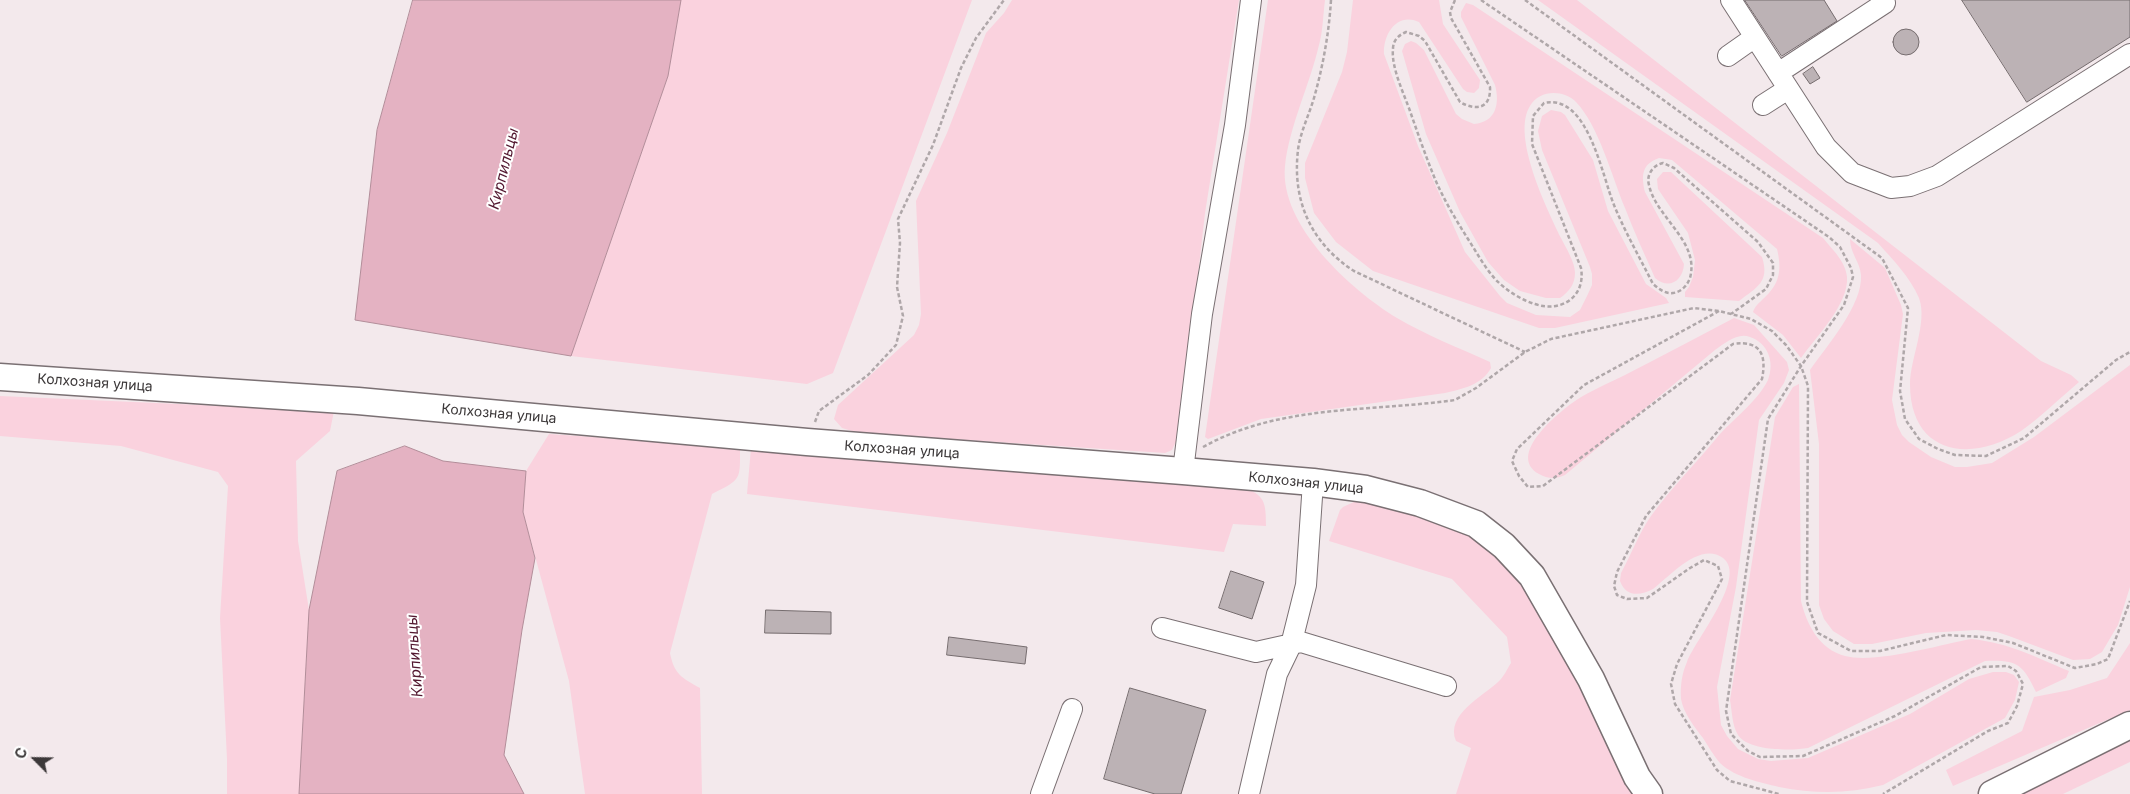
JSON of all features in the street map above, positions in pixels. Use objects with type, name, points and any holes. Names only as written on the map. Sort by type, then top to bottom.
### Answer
[{"type":"main road","name":"Колхозная улица","points":[[0,377],[358,401],[807,442],[1184,464],[1366,489],[1448,512],[1476,524],[1504,546],[1532,576],[1590,679],[1637,777],[1649,794]]},
{"type":"main road","points":[[1992,794],[2130,725]]},
{"type":"lane","points":[[1184,464],[1202,314],[1234,125],[1251,0]]},
{"type":"lane","points":[[1731,0],[1826,147],[1852,173],[1891,188],[1910,186],[1937,176],[2130,54]]},
{"type":"lane","points":[[1763,105],[1783,81],[1885,3],[1883,0]]},
{"type":"lane","points":[[1728,56],[1755,37]]},
{"type":"lane","points":[[1249,794],[1277,674],[1290,645],[1306,585],[1313,482]]},
{"type":"lane","points":[[1162,628],[1256,652],[1301,642],[1446,686]]},
{"type":"lane","points":[[1041,794],[1072,709]]},
{"type":"path","points":[[807,442],[819,411],[868,375],[896,345],[903,316],[896,287],[900,243],[898,219],[933,144],[961,68],[976,38],[1004,0]]},
{"type":"path","points":[[1331,0],[1324,55],[1314,98],[1298,149],[1298,189],[1302,208],[1309,221],[1326,247],[1341,262],[1354,271],[1525,352]]},
{"type":"path","points":[[1455,0],[1450,12],[1450,18],[1490,87],[1489,96],[1484,105],[1478,108],[1469,107],[1460,102],[1425,41],[1419,36],[1406,32],[1395,40],[1392,49],[1399,80],[1435,180],[1485,267],[1497,281],[1526,301],[1542,306],[1559,305],[1566,302],[1575,296],[1581,286],[1580,268],[1532,144],[1533,116],[1544,103],[1556,102],[1573,111],[1584,126],[1595,148],[1614,204],[1653,284],[1662,291],[1671,293],[1681,291],[1688,282],[1691,270],[1686,247],[1649,187],[1650,173],[1659,164],[1664,162],[1674,168],[1758,242],[1770,257],[1774,269],[1771,282],[1766,289],[1731,314]]},
{"type":"path","points":[[1481,0],[1821,231],[1840,246],[1851,268],[1853,277],[1848,296],[1770,414],[1766,426],[1726,711],[1731,734],[1748,751],[1760,757],[1802,756],[1895,716],[1980,667],[2008,666],[2016,671],[2023,684],[2017,706],[2008,723],[1988,731],[1882,794]]},
{"type":"path","points":[[1525,0],[1882,258],[1908,308],[1900,391],[1905,419],[1919,439],[1955,455],[1986,456],[2024,438],[2116,360],[2130,352]]},
{"type":"path","points":[[1184,464],[1219,438],[1255,424],[1296,415],[1455,400],[1476,388],[1525,352],[1551,339],[1576,332],[1694,308],[1719,311],[1751,319],[1772,331],[1786,344],[1801,366],[1808,386],[1806,602],[1818,633],[1851,651],[1880,651],[1946,635],[1983,637],[2013,643],[2075,668],[2097,664],[2108,659],[2130,600]]},
{"type":"path","points":[[1719,311],[1584,385],[1517,449],[1512,461],[1519,476],[1528,487],[1543,486],[1733,344],[1750,344],[1761,350],[1764,358],[1762,379],[1646,516],[1617,572],[1614,586],[1617,595],[1627,599],[1647,598],[1704,560],[1718,566],[1722,579],[1677,664],[1671,684],[1675,704],[1717,770],[1730,782],[1779,794]]},
{"type":"shaded area","points":[[681,0],[972,0],[833,373],[807,384],[571,356],[668,76]]},
{"type":"shaded area","points":[[1012,0],[1239,0],[1205,213],[1180,433],[1172,450],[1165,453],[859,433],[842,428],[834,419],[838,405],[914,335],[919,325],[921,314],[916,201],[947,133],[986,33],[1004,13]]},
{"type":"shaded area","points":[[1268,0],[1325,0],[1320,40],[1295,121],[1285,166],[1286,188],[1294,211],[1306,233],[1340,273],[1379,306],[1419,330],[1490,362],[1491,368],[1482,379],[1465,388],[1445,393],[1261,419],[1208,439],[1205,437]]},
{"type":"shaded area","points":[[1353,0],[1439,0],[1443,24],[1480,80],[1479,88],[1474,93],[1463,89],[1419,22],[1404,20],[1398,22],[1389,32],[1384,46],[1384,54],[1418,146],[1465,252],[1507,303],[1536,315],[1570,317],[1580,310],[1592,285],[1590,267],[1542,150],[1538,131],[1542,116],[1551,110],[1565,115],[1593,160],[1608,211],[1646,284],[1666,298],[1669,303],[1555,328],[1539,328],[1373,271],[1336,242],[1314,213],[1305,178],[1305,163],[1342,72],[1347,52]]},
{"type":"shaded area","points":[[1538,0],[1577,0],[2041,361],[2071,375],[2079,382],[2028,426],[2002,441],[1982,447],[1963,449],[1946,446],[1932,438],[1920,426],[1913,407],[1910,384],[1920,329],[1921,308],[1919,298],[1906,276],[1878,243]]},
{"type":"shaded area","points":[[1466,3],[1473,5],[1823,238],[1844,266],[1847,277],[1846,287],[1837,309],[1801,358],[1783,335],[1753,312],[1776,282],[1779,270],[1777,249],[1672,160],[1659,158],[1649,163],[1644,171],[1645,192],[1684,264],[1681,275],[1674,282],[1660,282],[1655,278],[1632,226],[1592,124],[1576,102],[1558,93],[1545,94],[1530,106],[1525,119],[1525,135],[1533,172],[1540,191],[1574,264],[1574,281],[1569,290],[1560,298],[1546,298],[1520,291],[1504,280],[1488,262],[1460,212],[1426,134],[1402,51],[1405,44],[1411,41],[1416,43],[1424,50],[1456,114],[1474,124],[1487,120],[1495,111],[1497,99],[1495,85],[1461,17],[1461,12]]},
{"type":"shaded area","points":[[1663,172],[1671,172],[1762,257],[1764,265],[1763,278],[1756,288],[1739,301],[1685,297],[1685,292],[1693,277],[1695,260],[1688,233],[1658,189],[1657,179]]},
{"type":"shaded area","points":[[1850,239],[1885,268],[1901,305],[1903,314],[1892,400],[1897,425],[1902,435],[1931,457],[1955,467],[1992,463],[2034,437],[2130,365],[2130,587],[2118,625],[2102,652],[2090,659],[2073,660],[1997,632],[1976,630],[1926,633],[1872,644],[1854,644],[1833,631],[1824,619],[1819,605],[1819,444],[1810,370],[1834,338],[1850,312],[1860,287],[1860,270],[1850,244]]},
{"type":"shaded area","points":[[1734,318],[1754,325],[1787,362],[1789,370],[1784,383],[1759,420],[1736,587],[1717,687],[1721,725],[1727,736],[1738,749],[1758,759],[1771,761],[1808,758],[1910,714],[1969,679],[1993,672],[2006,672],[2014,675],[2019,682],[2015,700],[2005,718],[1883,785],[1857,790],[1806,791],[1756,781],[1726,768],[1720,763],[1693,725],[1682,704],[1681,689],[1687,662],[1725,593],[1729,579],[1729,567],[1723,558],[1714,554],[1705,554],[1686,562],[1653,589],[1643,593],[1634,594],[1626,590],[1620,581],[1621,573],[1651,516],[1720,434],[1753,401],[1764,387],[1771,367],[1768,354],[1761,344],[1750,337],[1741,336],[1723,344],[1565,475],[1549,478],[1539,474],[1530,466],[1528,456],[1531,446],[1538,435],[1547,424],[1575,401]]},
{"type":"shaded area","points":[[1799,384],[1801,601],[1807,619],[1821,642],[1836,653],[1845,656],[1873,658],[1971,639],[1985,641],[2022,651],[2069,671],[2066,678],[2036,692],[2027,675],[2017,665],[2004,661],[1985,661],[1808,748],[1771,749],[1760,747],[1743,740],[1738,735],[1733,723],[1730,700],[1775,417],[1793,387]]},
{"type":"shaded area","points":[[0,396],[334,411],[330,431],[296,461],[298,541],[309,610],[299,794],[227,794],[220,618],[228,486],[218,472],[121,446],[0,436]]},
{"type":"shaded area","points":[[549,434],[740,447],[740,466],[737,477],[729,485],[712,494],[670,653],[674,666],[680,675],[700,688],[702,794],[585,794],[569,681],[523,512],[526,471]]},
{"type":"shaded area","points":[[751,448],[1242,487],[1255,493],[1263,501],[1266,526],[1233,524],[1224,552],[747,494]]},
{"type":"shaded area","points":[[1358,500],[1370,500],[1461,529],[1491,549],[1524,583],[1578,683],[1634,794],[1456,794],[1471,748],[1456,741],[1454,732],[1456,723],[1467,707],[1502,678],[1511,663],[1507,637],[1452,579],[1329,541],[1340,510]]},
{"type":"shaded area","points":[[2130,643],[2130,710],[1953,786],[1946,770],[2022,731],[2034,697],[2070,690],[2107,678]]},
{"type":"shaded area","points":[[2130,734],[2130,762],[2063,794],[2010,794]]},
{"type":"water","name":"Кирпильцы","points":[[413,0],[681,0],[668,76],[571,356],[355,320],[377,130]]},
{"type":"water","name":"Кирпильцы","points":[[405,446],[443,461],[526,471],[523,512],[535,558],[522,630],[504,755],[524,794],[299,794],[309,610],[337,471]]},
{"type":"building","points":[[1745,0],[1824,0],[1837,21],[1782,56]]},
{"type":"building","points":[[1962,0],[2130,0],[2130,37],[2027,102]]},
{"type":"building","points":[[1906,29],[1915,33],[1919,42],[1915,51],[1906,55],[1897,51],[1893,42],[1897,33]]},
{"type":"building","points":[[1813,67],[1820,78],[1810,84],[1803,74]]},
{"type":"building","points":[[1231,571],[1264,582],[1252,619],[1219,608]]},
{"type":"building","points":[[766,610],[831,612],[831,634],[765,633]]},
{"type":"building","points":[[949,637],[1027,647],[1025,664],[947,655]]},
{"type":"building","points":[[1130,688],[1206,710],[1181,794],[1155,794],[1104,779]]}]
